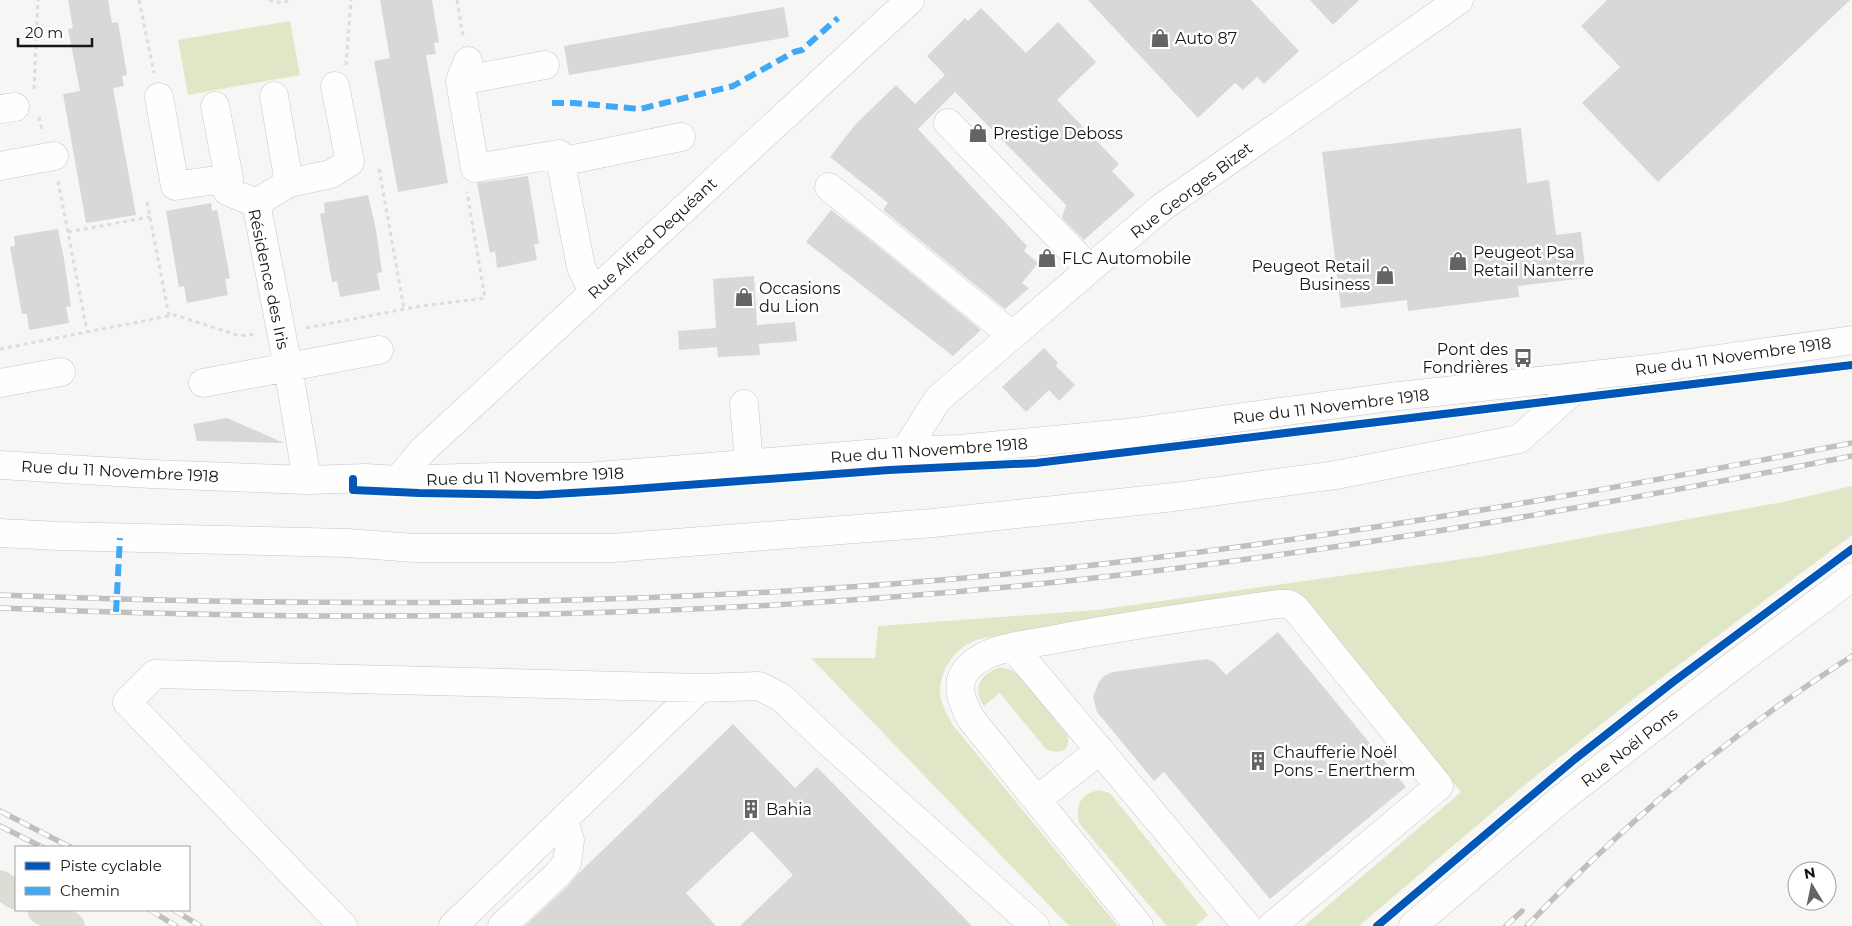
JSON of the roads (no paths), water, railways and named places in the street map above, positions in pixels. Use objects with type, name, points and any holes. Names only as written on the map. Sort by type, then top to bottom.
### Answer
[{"type":"highway","points":[[0,886],[15,894]]},
{"type":"highway","points":[[44,911],[70,926]]},
{"type":"street","name":"Rue Alfred Dequéant","points":[[398,480],[422,451],[910,0]]},
{"type":"street","name":"Rue Georges Bizet","points":[[905,451],[938,399],[1162,208],[1459,0]]},
{"type":"street","points":[[545,65],[464,71],[475,168],[559,154],[582,267],[593,292]]},
{"type":"street","points":[[256,203],[289,183],[331,174],[350,162],[340,77]]},
{"type":"street","points":[[274,96],[289,183]]},
{"type":"street","points":[[159,97],[175,186],[229,178],[215,106]]},
{"type":"street","points":[[948,124],[1090,269]]},
{"type":"street","points":[[560,162],[681,137]]},
{"type":"street","points":[[0,166],[54,156]]},
{"type":"street","name":"Résidence des Iris","points":[[229,178],[228,191],[256,203],[288,367],[307,480]]},
{"type":"street","points":[[829,187],[1012,335]]},
{"type":"street","name":"Rue du 11 Novembre 1918","points":[[0,465],[151,474],[307,480],[586,477],[905,451],[958,449],[1128,433],[1390,397],[1591,376],[1852,340]]},
{"type":"street","points":[[203,382],[379,350]]},
{"type":"street","points":[[0,383],[61,372]]},
{"type":"street","points":[[0,533],[348,543],[414,548],[602,548],[933,523],[1174,497],[1336,475],[1519,439],[1591,376]]},
{"type":"street","points":[[744,404],[749,464]]},
{"type":"street","name":"Rue Noël Pons","points":[[1413,926],[1560,800],[1730,668],[1852,577]]},
{"type":"street","points":[[1139,926],[971,719],[963,704],[959,688],[961,678],[968,667],[980,658],[1013,647],[1098,630],[1288,604],[1296,609],[1439,786],[1272,926]]},
{"type":"street","points":[[1013,647],[1247,926]]},
{"type":"street","points":[[343,926],[127,702],[155,674],[700,688],[759,686],[781,697],[824,738],[1035,926]]},
{"type":"street","points":[[452,926],[700,688]]},
{"type":"street","points":[[1037,800],[1100,750]]},
{"type":"street","points":[[513,920],[557,875],[567,862],[570,840],[564,819]]},
{"type":"railway","points":[[0,595],[271,602],[543,601],[814,589],[950,579],[1085,566],[1374,527],[1565,496],[1852,443]]},
{"type":"railway","points":[[0,608],[272,615],[543,614],[679,610],[814,603],[950,592],[1182,568],[1374,541],[1566,510],[1852,456]]},
{"type":"railway","points":[[1527,926],[1602,851],[1681,781],[1765,716],[1852,656]]},
{"type":"railway","points":[[0,811],[68,846]]},
{"type":"railway","points":[[0,826],[40,846]]},
{"type":"railway","points":[[152,911],[176,926]]},
{"type":"railway","points":[[176,911],[200,926]]},
{"type":"railway","points":[[1506,926],[1522,911]]},
{"type":"place","name":"Auto 87","points":[[1160,38]]},
{"type":"place","name":"Prestige Deboss","points":[[978,133]]},
{"type":"place","name":"FLC Automobile","points":[[1047,258]]},
{"type":"place","name":"Peugeot Psa Retail Nanterre","points":[[1458,261]]},
{"type":"place","name":"Peugeot Retail Business","points":[[1385,275]]},
{"type":"place","name":"Occasions du Lion","points":[[744,297]]},
{"type":"place","name":"Pont des Fondrières","points":[[1523,358]]},
{"type":"place","name":"Chaufferie Noël Pons - Enertherm","points":[[1258,761]]},
{"type":"place","name":"Bahia","points":[[751,809]]}]
